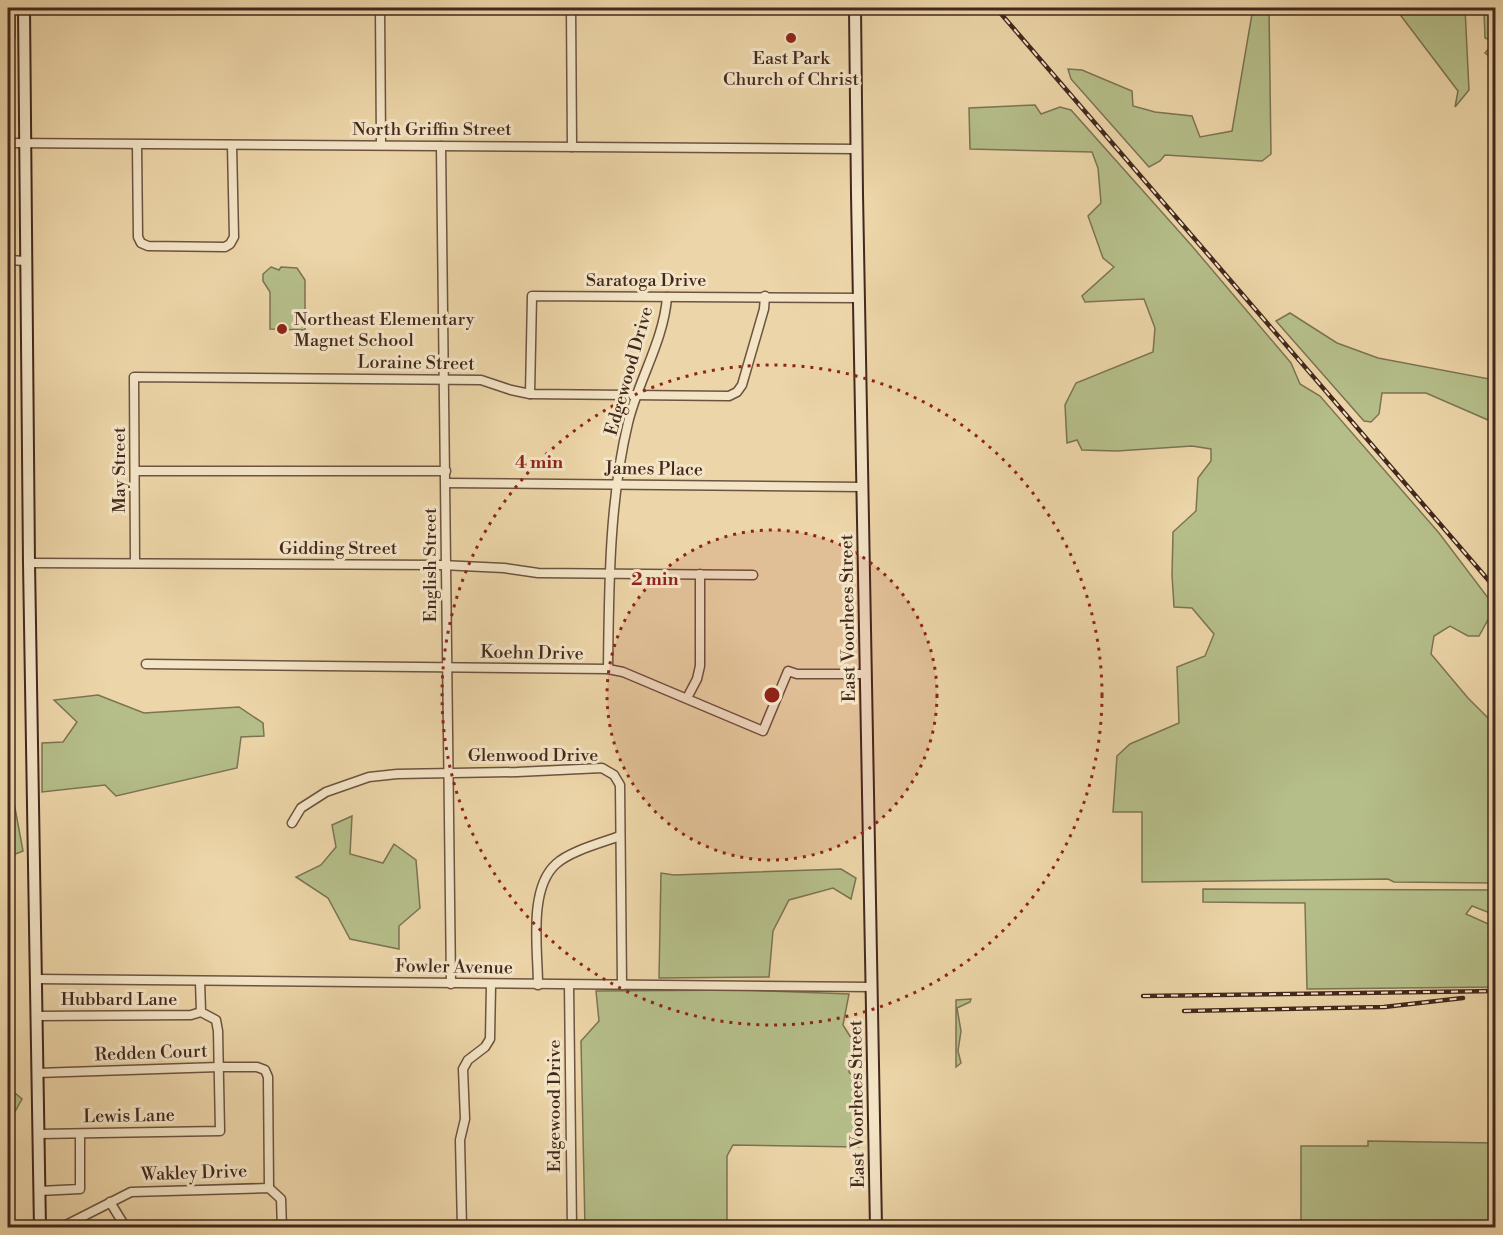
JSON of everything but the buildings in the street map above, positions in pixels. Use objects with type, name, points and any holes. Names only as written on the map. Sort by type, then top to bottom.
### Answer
[{"type":"street","points":[[24,8],[29,563],[40,1226]]},
{"type":"street","points":[[380,8],[381,145]]},
{"type":"street","points":[[571,8],[572,147]]},
{"type":"street","name":"East Voorhees Street","points":[[855,8],[876,1227]]},
{"type":"street","name":"North Griffin Street","points":[[8,143],[856,149]]},
{"type":"street","points":[[136,145],[138,237],[141,243],[148,246],[225,247],[234,237],[231,145]]},
{"type":"street","name":"English Street","points":[[441,146],[451,984]]},
{"type":"street","points":[[8,260],[26,261]]},
{"type":"street","name":"Saratoga Drive","points":[[531,394],[532,296],[859,298]]},
{"type":"street","name":"Loraine Street","points":[[134,377],[480,380],[531,394],[729,396],[737,392],[742,385],[761,320],[765,296]]},
{"type":"street","name":"Edgewood Drive","points":[[608,669],[610,572],[618,485],[627,424],[665,314],[667,297]]},
{"type":"street","name":"May Street","points":[[134,377],[135,563]]},
{"type":"street","points":[[135,471],[446,471]]},
{"type":"street","name":"James Place","points":[[446,483],[862,487]]},
{"type":"street","name":"Gidding Street","points":[[29,563],[446,565],[504,568],[538,573],[753,574]]},
{"type":"street","points":[[687,698],[697,679],[699,666],[700,574]]},
{"type":"street","name":"Koehn Drive","points":[[146,664],[608,669],[623,672],[763,731],[788,671],[797,674],[865,674]]},
{"type":"street","name":"Glenwood Drive","points":[[292,823],[301,808],[326,792],[369,777],[397,774],[432,775],[603,768],[614,775],[620,785],[622,985]]},
{"type":"street","points":[[538,985],[537,902],[542,882],[556,864],[578,852],[620,836]]},
{"type":"street","name":"Fowler Avenue","points":[[36,979],[872,987]]},
{"type":"street","points":[[200,981],[201,1012],[216,1020],[219,1067]]},
{"type":"street","points":[[462,1227],[460,1140],[465,1119],[463,1069],[468,1060],[485,1047],[490,1039],[491,985]]},
{"type":"street","name":"Edgewood Drive","points":[[569,985],[572,1227]]},
{"type":"street","name":"Hubbard Lane","points":[[36,1016],[191,1015],[201,1012]]},
{"type":"street","name":"Redden Court","points":[[37,1073],[219,1067],[257,1067],[265,1070],[268,1077],[269,1188]]},
{"type":"street","name":"Lewis Lane","points":[[39,1134],[220,1131],[219,1067]]},
{"type":"street","points":[[39,1191],[80,1189],[80,1134]]},
{"type":"street","name":"Wakley Drive","points":[[40,1226],[64,1227],[131,1192],[269,1188],[281,1198],[282,1227]]},
{"type":"street","points":[[110,1202],[126,1227]]},
{"type":"green space","points":[[8,8],[15,8],[15,38],[8,38]]},
{"type":"green space","points":[[1253,8],[1269,8],[1271,154],[1262,161],[1165,155],[1149,167],[1071,79],[1068,69],[1082,70],[1132,91],[1133,106],[1155,112],[1192,116],[1200,137],[1232,131]]},
{"type":"green space","points":[[1395,8],[1465,8],[1469,90],[1455,107],[1458,91]]},
{"type":"green space","points":[[1478,8],[1495,8],[1495,42],[1485,38],[1484,12]]},
{"type":"green space","points":[[1495,42],[1495,61],[1485,53]]},
{"type":"green space","points":[[1035,105],[1041,114],[1060,107],[1071,110],[1192,246],[1291,363],[1300,384],[1320,396],[1439,533],[1495,607],[1479,636],[1468,636],[1450,626],[1434,636],[1431,654],[1468,698],[1495,725],[1495,883],[1394,882],[1388,879],[1142,882],[1142,812],[1113,812],[1117,756],[1130,744],[1179,723],[1177,667],[1205,656],[1214,634],[1192,608],[1174,607],[1172,575],[1173,532],[1196,511],[1198,478],[1211,461],[1211,449],[1192,446],[1117,451],[1082,450],[1077,440],[1067,443],[1065,405],[1076,383],[1153,352],[1155,328],[1144,299],[1085,302],[1082,296],[1114,267],[1103,258],[1088,216],[1101,203],[1098,168],[1092,152],[970,149],[969,108]]},
{"type":"green space","points":[[271,267],[279,270],[281,267],[297,268],[305,280],[305,330],[270,329],[270,292],[263,281],[263,274]]},
{"type":"green space","points":[[1290,313],[1337,343],[1378,358],[1495,380],[1495,423],[1426,393],[1382,393],[1379,414],[1371,422],[1364,421],[1276,321]]},
{"type":"green space","points":[[98,695],[144,713],[239,707],[263,723],[264,736],[241,737],[237,768],[116,796],[105,785],[42,792],[42,743],[63,742],[77,722],[54,700]]},
{"type":"green space","points":[[10,781],[23,851],[8,857],[8,782]]},
{"type":"green space","points":[[352,816],[350,854],[383,863],[394,844],[416,860],[420,908],[399,926],[399,949],[350,939],[328,898],[296,877],[321,865],[336,847],[332,825]]},
{"type":"green space","points":[[841,869],[856,878],[851,899],[833,888],[789,900],[773,931],[769,977],[659,978],[661,873],[674,875]]},
{"type":"green space","points":[[1203,889],[1495,890],[1495,915],[1472,906],[1466,914],[1495,927],[1495,987],[1307,989],[1305,903],[1203,902]]},
{"type":"green space","points":[[744,990],[849,994],[843,1025],[853,1041],[849,1072],[856,1080],[852,1106],[858,1121],[859,1147],[733,1145],[727,1156],[727,1227],[585,1227],[581,1041],[599,1021],[596,991]]},
{"type":"green space","points":[[971,999],[970,1002],[957,1008],[961,1031],[958,1051],[961,1063],[956,1067],[956,1000]]},
{"type":"green space","points":[[8,1087],[22,1099],[12,1117],[8,1118]]},
{"type":"green space","points":[[1368,1141],[1495,1143],[1495,1227],[1301,1227],[1301,1146],[1368,1146]]},
{"type":"railway","points":[[996,8],[1496,589]]},
{"type":"railway","points":[[1143,996],[1496,991]]},
{"type":"railway","points":[[1184,1011],[1384,1007],[1463,998]]},
{"type":"place","name":"East Park Church of Christ","points":[[791,38]]},
{"type":"place","name":"Northeast Elementary Magnet School","points":[[282,329]]}]
